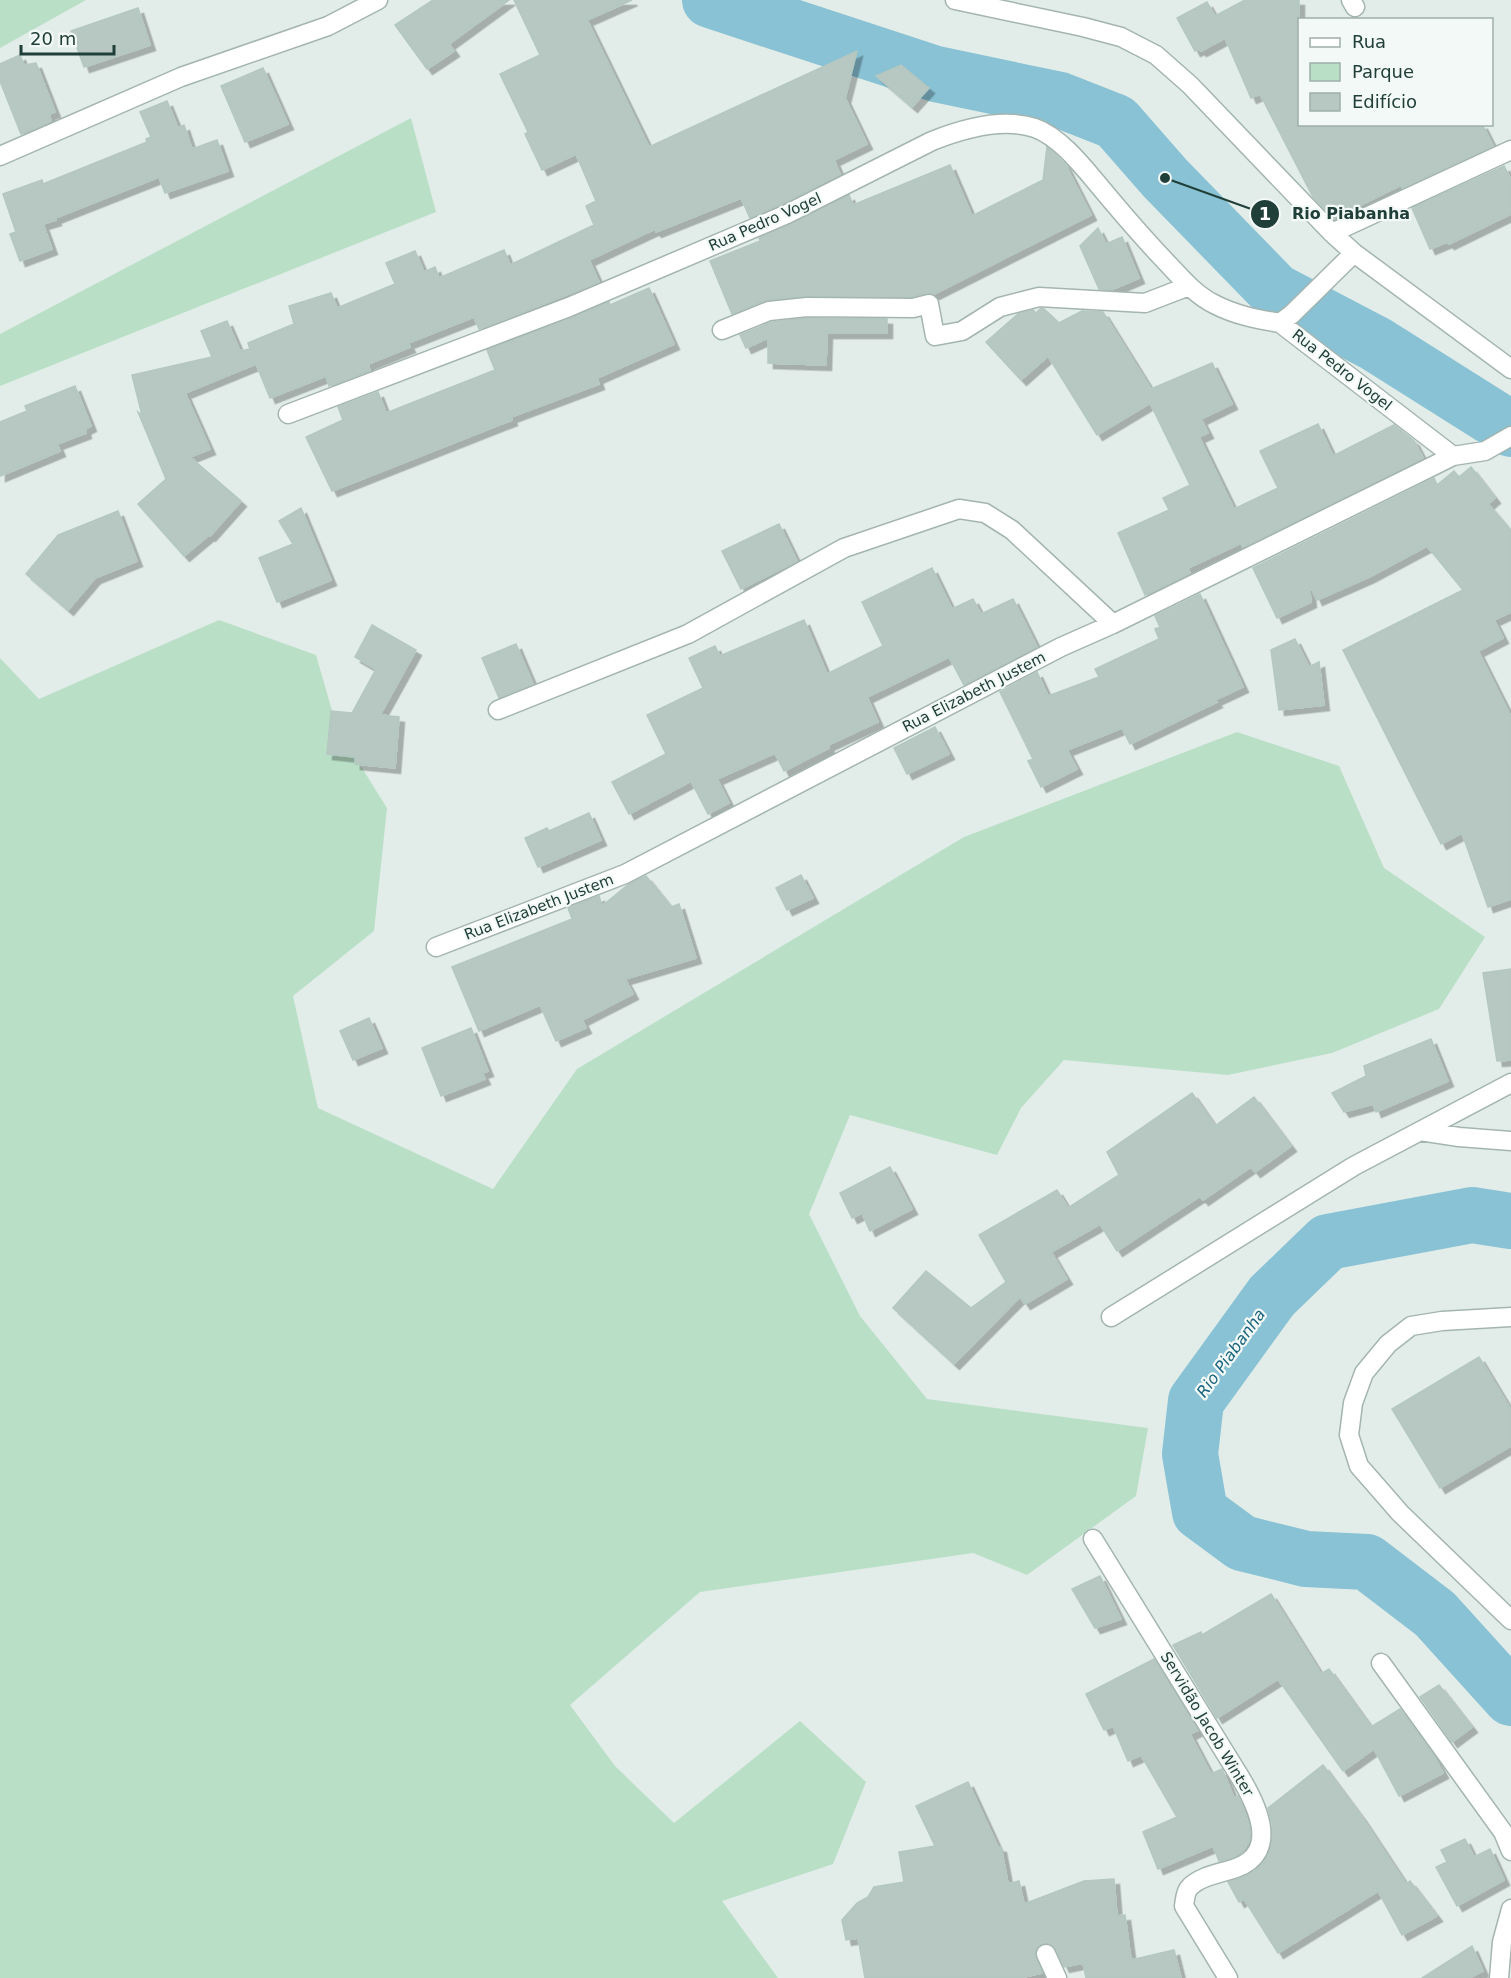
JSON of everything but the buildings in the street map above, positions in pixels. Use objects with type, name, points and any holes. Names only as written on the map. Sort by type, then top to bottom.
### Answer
[{"type":"street","points":[[0,156],[181,77],[328,26],[378,0]]},
{"type":"street","points":[[955,0],[1093,29],[1121,37],[1156,55],[1190,85],[1354,253],[1511,369]]},
{"type":"street","name":"Rua Pedro Vogel","points":[[288,414],[569,307],[787,214],[932,141],[957,132],[985,126],[1011,124],[1036,128],[1062,145],[1091,176],[1133,228],[1189,286],[1212,303],[1245,317],[1286,318],[1454,456]]},
{"type":"street","points":[[1332,233],[1511,150]]},
{"type":"street","points":[[1286,318],[1354,253]]},
{"type":"street","points":[[722,330],[769,310],[807,307],[913,308],[929,304],[935,336],[962,331],[1000,308],[1039,297],[1145,303],[1189,286]]},
{"type":"street","name":"Rua Elizabeth Justem","points":[[436,948],[625,874],[1061,647],[1113,624],[1454,456],[1485,452],[1506,440]]},
{"type":"street","points":[[498,710],[688,634],[844,548],[959,509],[985,513],[1012,530],[1113,624]]},
{"type":"street","points":[[1111,1317],[1354,1166],[1511,1083]]},
{"type":"street","points":[[1420,1131],[1511,1141]]},
{"type":"street","points":[[1511,1317],[1442,1321],[1411,1326],[1388,1344],[1364,1372],[1353,1403],[1349,1435],[1359,1466],[1400,1513],[1511,1620]]},
{"type":"street","name":"Servidão Jacob Winter","points":[[1093,1539],[1240,1777],[1259,1815],[1262,1844],[1252,1860],[1190,1886],[1186,1893],[1184,1906],[1227,1978]]},
{"type":"street","points":[[1381,1663],[1503,1832],[1511,1851]]},
{"type":"street","points":[[1499,1978],[1502,1942],[1511,1909]]},
{"type":"street","points":[[1046,1954],[1057,1978]]},
{"type":"green space","points":[[0,0],[86,0],[0,48]]},
{"type":"green space","points":[[411,118],[436,212],[0,386],[0,334]]},
{"type":"green space","points":[[219,620],[316,655],[337,728],[387,808],[374,931],[293,996],[318,1108],[493,1189],[577,1069],[964,837],[1237,732],[1339,766],[1384,868],[1485,937],[1439,1009],[1332,1053],[1228,1075],[1064,1060],[1021,1108],[997,1155],[850,1115],[809,1214],[860,1316],[927,1399],[1148,1428],[1136,1496],[1027,1575],[973,1553],[700,1592],[570,1705],[615,1766],[674,1823],[800,1721],[866,1782],[833,1864],[722,1901],[778,1978],[0,1978],[0,658],[39,699]]},
{"type":"waterway","name":"Rio Piabanha","points":[[710,0],[936,74],[1060,100],[1116,122],[1165,178],[1275,291],[1376,344],[1511,429]]},
{"type":"waterway","name":"Rio Piabanha","points":[[1511,1221],[1472,1215],[1328,1242],[1272,1296],[1196,1401],[1190,1454],[1200,1512],[1242,1543],[1306,1559],[1367,1562],[1435,1614],[1511,1698]]},
{"type":"place","name":"Rio Piabanha","points":[[1165,178]]}]
